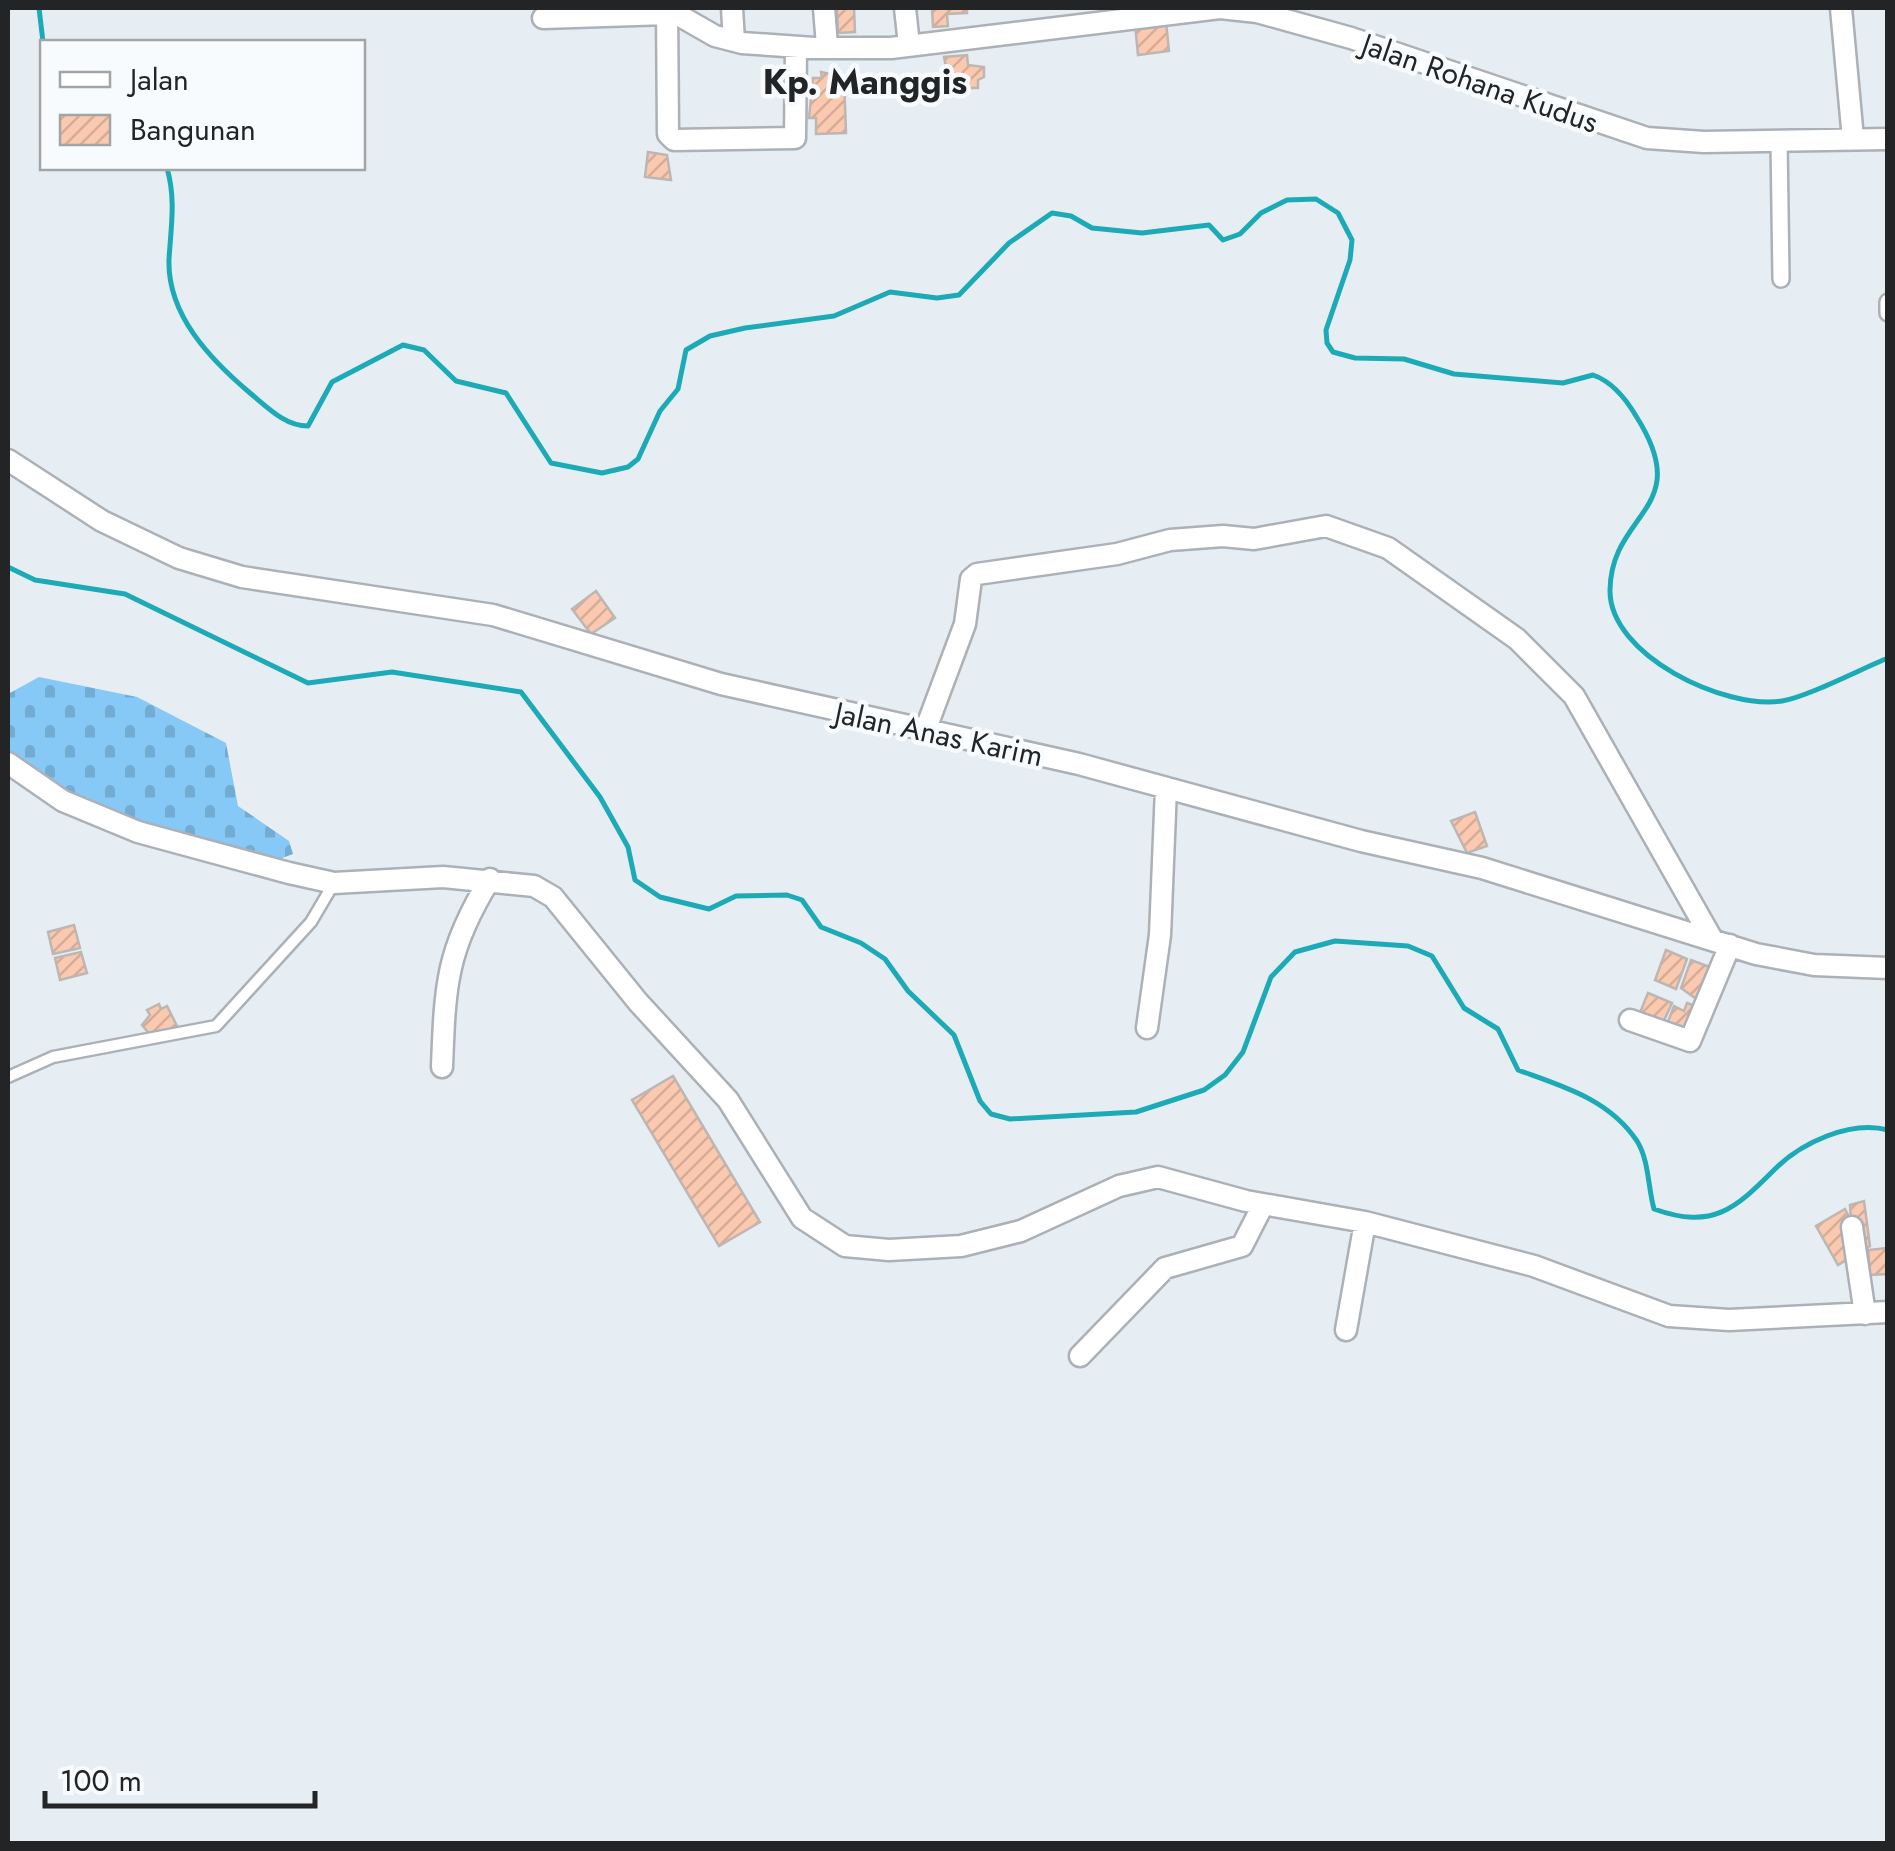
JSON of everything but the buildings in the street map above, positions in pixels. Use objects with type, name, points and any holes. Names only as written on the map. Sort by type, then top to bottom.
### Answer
[{"type":"street","points":[[732,8],[734,41]]},
{"type":"street","points":[[824,8],[827,46]]},
{"type":"street","points":[[904,8],[909,45]]},
{"type":"street","name":"Jalan Rohana Kudus","points":[[667,10],[715,36],[796,47],[909,45],[1134,12],[1220,8],[1257,12],[1351,38],[1647,138],[1888,139]]},
{"type":"street","points":[[1841,8],[1853,139]]},
{"type":"street","points":[[542,18],[667,10],[668,134],[678,142],[796,138],[796,47]]},
{"type":"street","points":[[1780,140],[1781,279]]},
{"type":"street","points":[[1888,302],[1888,313]]},
{"type":"street","name":"Jalan Anas Karim","points":[[8,460],[102,522],[178,558],[242,577],[493,615],[722,684],[1166,788],[1482,868],[1721,942],[1814,964],[1888,968]]},
{"type":"street","points":[[925,731],[965,624],[971,578],[977,574],[1117,554],[1170,540],[1223,536],[1254,540],[1331,526],[1388,548],[1412,569],[1443,583],[1517,639],[1574,696],[1721,942],[1690,1040],[1630,1020]]},
{"type":"street","points":[[8,763],[63,801],[138,832],[334,883],[443,877],[534,886],[553,898],[638,1002],[728,1100],[802,1218],[845,1246],[889,1250],[962,1246],[1021,1231],[1119,1186],[1158,1177],[1264,1204],[1365,1222],[1534,1266],[1668,1316],[1729,1320],[1888,1312]]},
{"type":"street","points":[[1147,1028],[1160,935],[1166,788]]},
{"type":"street","points":[[442,1067],[444,993],[454,945],[490,879]]},
{"type":"street","points":[[1080,1356],[1166,1268],[1242,1246],[1264,1204]]},
{"type":"street","points":[[1346,1330],[1365,1222]]},
{"type":"street","points":[[1852,1227],[1865,1314]]},
{"type":"lane","points":[[8,1077],[52,1057],[216,1026],[311,922],[334,883]]},
{"type":"green space","points":[[39,677],[137,697],[226,743],[238,806],[289,841],[293,854],[258,867],[83,815],[8,764],[8,694]]},
{"type":"waterway","points":[[39,8],[43,40]]},
{"type":"waterway","points":[[168,170],[172,202],[170,279],[183,317],[221,366],[277,415],[308,426],[332,382],[403,345],[424,350],[456,381],[506,393],[551,463],[602,473],[628,467],[638,459],[660,411],[678,389],[686,350],[710,336],[834,316],[890,292],[937,298],[959,295],[1009,243],[1052,213],[1071,216],[1092,228],[1142,233],[1209,225],[1223,240],[1240,234],[1261,213],[1287,200],[1316,199],[1338,213],[1352,240],[1350,260],[1326,330],[1333,352],[1355,358],[1404,359],[1454,374],[1563,383],[1593,375],[1613,387],[1628,403],[1652,447],[1657,472],[1654,492],[1614,564],[1610,590],[1615,614],[1649,656],[1703,687],[1758,702],[1793,698],[1888,658]]},
{"type":"waterway","points":[[8,567],[35,580],[125,594],[308,683],[392,672],[521,692],[600,797],[628,847],[635,880],[660,897],[709,909],[736,896],[787,895],[802,900],[821,927],[861,943],[885,959],[908,991],[954,1035],[980,1101],[991,1114],[1010,1119],[1136,1112],[1204,1090],[1225,1075],[1243,1052],[1271,977],[1295,952],[1335,941],[1408,946],[1432,956],[1464,1008],[1498,1029],[1518,1070],[1584,1096],[1626,1127],[1644,1157],[1654,1209],[1692,1217],[1722,1212],[1748,1195],[1786,1159],[1812,1143],[1858,1128],[1888,1130]]},
{"type":"district","name":"Kp. Manggis","points":[[865,82]]}]
